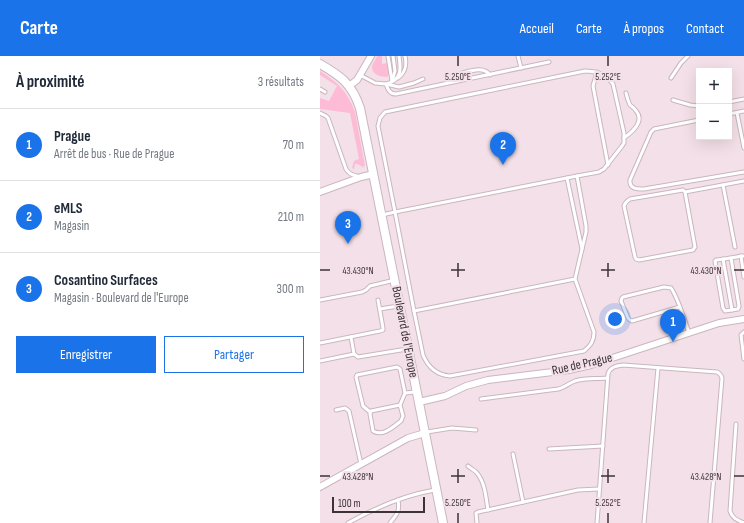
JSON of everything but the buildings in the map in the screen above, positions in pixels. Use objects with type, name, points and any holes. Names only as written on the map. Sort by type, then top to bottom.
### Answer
[{"type":"street","points":[[350,86],[357,80],[371,56]]},
{"type":"street","name":"Boulevard de l'Europe","points":[[320,64],[338,75],[350,86],[360,108],[443,523]]},
{"type":"street","points":[[320,192],[361,177],[374,174]]},
{"type":"street","name":"Rue de Prague","points":[[419,402],[445,396],[466,386],[488,380],[569,370],[591,365],[718,323],[744,319]]},
{"type":"street","points":[[320,487],[408,438],[425,433]]},
{"type":"lane","points":[[388,56],[392,82]]},
{"type":"lane","points":[[392,82],[395,71],[393,56]]},
{"type":"lane","points":[[392,82],[399,76],[399,56]]},
{"type":"lane","points":[[386,84],[392,82],[404,72],[406,63],[405,56]]},
{"type":"lane","points":[[518,56],[521,68]]},
{"type":"lane","points":[[671,78],[681,63],[688,56]]},
{"type":"lane","points":[[386,84],[389,91],[396,94],[548,62]]},
{"type":"lane","points":[[458,74],[484,70],[488,71],[490,74]]},
{"type":"lane","points":[[382,214],[395,212],[577,176],[599,172],[604,169],[622,146],[624,138],[613,84],[606,76],[597,72],[585,71],[384,112],[380,118],[378,126],[395,212],[414,311],[423,355],[424,359],[434,370],[444,376],[450,376],[584,351],[593,343],[594,332],[575,279],[585,238],[586,226],[577,176]]},
{"type":"lane","points":[[597,72],[593,86],[608,165]]},
{"type":"lane","points":[[360,75],[376,83],[399,87],[423,79]]},
{"type":"lane","points":[[320,88],[325,92]]},
{"type":"lane","points":[[624,138],[634,129],[639,120],[637,111],[628,102],[626,92]]},
{"type":"lane","points":[[732,101],[744,99]]},
{"type":"lane","points":[[673,100],[696,106]]},
{"type":"lane","points":[[732,114],[744,111]]},
{"type":"lane","points":[[320,113],[328,118],[348,173],[353,176],[361,177]]},
{"type":"lane","points":[[737,113],[744,148]]},
{"type":"lane","points":[[696,121],[654,129],[651,132],[630,180],[632,187],[644,189],[744,172]]},
{"type":"lane","points":[[567,178],[582,249]]},
{"type":"lane","points":[[685,192],[695,246],[693,250],[638,260],[636,259],[624,206],[624,203],[627,200],[683,190],[685,192],[744,181]]},
{"type":"lane","points":[[723,185],[735,247]]},
{"type":"lane","points":[[731,258],[739,308],[725,311],[723,308],[716,271],[716,260],[742,256],[744,277]]},
{"type":"lane","points":[[724,259],[732,310]]},
{"type":"lane","points":[[414,311],[575,279]]},
{"type":"lane","points":[[320,300],[362,292],[370,286],[395,280]]},
{"type":"lane","points":[[680,308],[632,321],[628,318],[621,301],[623,297],[664,287],[671,288],[674,291],[689,333]]},
{"type":"lane","points":[[320,343],[382,330],[383,328],[378,300]]},
{"type":"lane","points":[[738,301],[744,300]]},
{"type":"lane","points":[[380,309],[400,306]]},
{"type":"lane","points":[[744,332],[741,334],[744,358]]},
{"type":"lane","points":[[351,337],[354,354]]},
{"type":"lane","points":[[320,361],[354,354],[361,357],[408,348]]},
{"type":"lane","points":[[597,523],[609,371],[616,366],[623,365],[720,373],[722,378],[710,523]]},
{"type":"lane","points":[[396,367],[400,369],[405,393],[400,405],[403,416],[401,422],[381,434],[378,434],[373,431],[370,412],[363,406],[356,377],[358,375],[396,367]]},
{"type":"lane","points":[[644,523],[658,368]]},
{"type":"lane","points":[[481,399],[558,389],[580,380],[608,378]]},
{"type":"lane","points":[[405,393],[417,391]]},
{"type":"lane","points":[[370,412],[400,405]]},
{"type":"lane","points":[[336,410],[345,408],[349,411],[361,464]]},
{"type":"lane","points":[[736,424],[730,511],[734,518],[742,522]]},
{"type":"lane","points":[[425,433],[452,428],[476,430]]},
{"type":"lane","points":[[549,449],[603,446]]},
{"type":"lane","points":[[513,454],[523,502]]},
{"type":"lane","points":[[468,466],[476,472],[480,478],[483,485],[488,510]]},
{"type":"lane","points":[[348,523],[398,500],[436,489]]},
{"type":"lane","points":[[477,523],[476,513],[478,512],[578,490],[600,489]]},
{"type":"lane","points":[[390,523],[398,511],[398,500]]},
{"type":"shaded area","points":[[377,56],[382,56],[382,64],[387,63],[389,74],[387,77],[379,76],[374,73],[372,69]]},
{"type":"shaded area","points":[[320,71],[342,88],[352,105],[355,112],[365,166],[363,166],[364,168],[358,164],[355,164],[354,169],[352,168],[354,161],[359,159],[350,113],[320,109],[320,98],[329,101],[337,86],[320,75]]},
{"type":"place","name":"eMLS","points":[[503,165]]},
{"type":"place","name":"Cosantino Surfaces","points":[[348,244]]},
{"type":"place","name":"Prague","points":[[673,342]]}]
